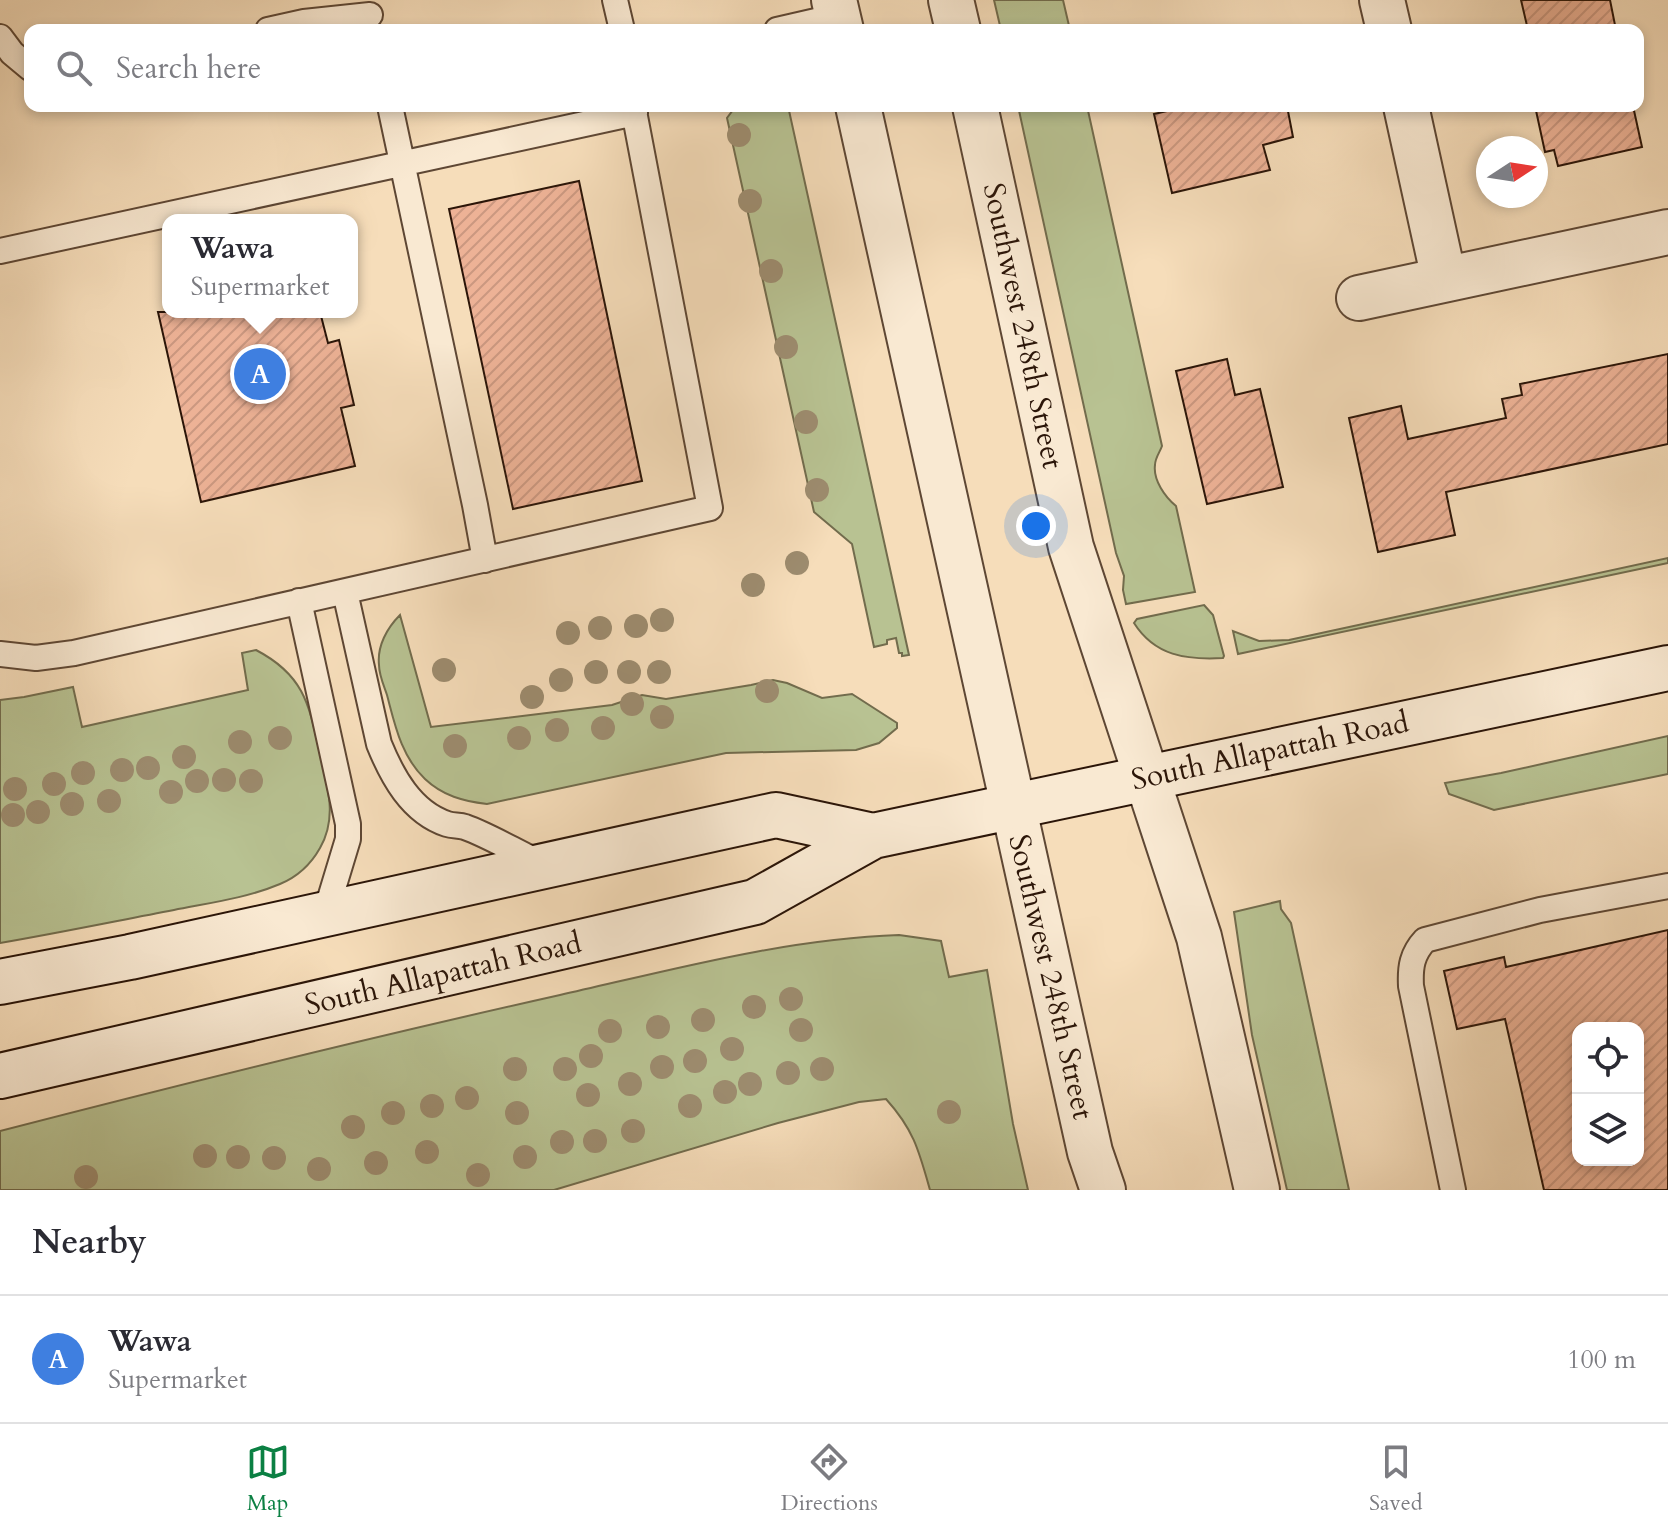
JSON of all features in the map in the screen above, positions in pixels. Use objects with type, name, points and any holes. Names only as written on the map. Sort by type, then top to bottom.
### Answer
[{"type":"street","points":[[951,0],[957,24]]},
{"type":"street","points":[[1382,0],[1388,24]]},
{"type":"street","name":"Southwest 248th Street","points":[[859,112],[1095,1177]]},
{"type":"street","name":"Southwest 248th Street","points":[[976,112],[1071,547],[1199,937],[1257,1190]]},
{"type":"street","points":[[1407,112],[1444,279]]},
{"type":"street","points":[[1359,298],[1668,232]]},
{"type":"street","name":"South Allapattah Road","points":[[0,1076],[755,902],[873,836],[1668,668]]},
{"type":"street","name":"South Allapattah Road","points":[[0,982],[116,960],[776,815],[873,836]]},
{"type":"lane","points":[[615,0],[621,24]]},
{"type":"lane","points":[[295,24],[370,15]]},
{"type":"lane","points":[[801,24],[838,15]]},
{"type":"lane","points":[[0,37],[24,63]]},
{"type":"lane","points":[[391,112],[485,560]]},
{"type":"lane","points":[[171,214],[621,112]]},
{"type":"lane","points":[[0,654],[51,657],[710,508],[635,112]]},
{"type":"lane","points":[[0,251],[162,216]]},
{"type":"lane","points":[[345,592],[379,744],[403,790],[426,813],[446,823],[465,827],[545,866]]},
{"type":"lane","points":[[299,601],[348,824],[348,839],[325,915]]},
{"type":"lane","points":[[1453,1190],[1411,986],[1410,972],[1417,949],[1425,940],[1540,910],[1668,886]]},
{"type":"green space","points":[[994,0],[1063,0],[1069,24],[1000,24]]},
{"type":"green space","points":[[732,112],[789,112],[909,655],[899,653],[896,638],[874,647],[852,544],[814,512],[727,118]]},
{"type":"green space","points":[[1019,112],[1088,112],[1162,446],[1155,462],[1156,476],[1164,493],[1176,506],[1195,592],[1126,604],[1124,576],[1116,553]]},
{"type":"green space","points":[[1668,558],[1668,563],[1238,654],[1233,631],[1259,641],[1289,640]]},
{"type":"green space","points":[[1204,605],[1213,615],[1223,658],[1172,654],[1152,643],[1134,623],[1137,619]]},
{"type":"green space","points":[[400,615],[431,727],[612,705],[642,695],[666,699],[773,680],[822,698],[852,694],[897,723],[897,728],[879,743],[856,750],[726,753],[487,804],[470,801],[446,794],[425,779],[400,740],[381,677],[379,658],[384,638]]},
{"type":"green space","points":[[256,650],[285,670],[294,681],[308,706],[316,736],[330,813],[325,836],[308,865],[286,881],[241,897],[0,943],[0,700],[73,687],[82,727],[248,690],[242,653]]},
{"type":"green space","points":[[1668,736],[1668,774],[1494,810],[1449,794],[1445,783],[1501,773]]},
{"type":"green space","points":[[1280,901],[1281,909],[1291,923],[1349,1190],[1287,1190],[1252,1035],[1234,912]]},
{"type":"green space","points":[[899,935],[941,941],[949,977],[987,970],[1013,1124],[1028,1190],[930,1190],[914,1142],[886,1099],[859,1102],[778,1123],[554,1190],[0,1190],[0,1131],[349,1044],[686,966],[770,949]]},
{"type":"building","points":[[1521,0],[1610,0],[1615,24],[1527,24]]},
{"type":"building","points":[[1288,112],[1293,137],[1263,145],[1270,170],[1172,193],[1154,114]]},
{"type":"building","points":[[1536,112],[1634,112],[1642,147],[1558,166],[1554,150],[1548,151],[1548,136],[1542,136]]},
{"type":"building","points":[[579,181],[642,481],[513,509],[449,209]]},
{"type":"building","points":[[158,312],[162,312],[162,318],[322,318],[328,343],[339,340],[354,405],[341,408],[355,466],[201,502]]},
{"type":"building","points":[[1668,354],[1668,444],[1446,492],[1455,535],[1378,552],[1349,418],[1401,406],[1408,439],[1506,418],[1502,399],[1522,395],[1520,384]]},
{"type":"building","points":[[1227,359],[1235,395],[1260,389],[1283,487],[1207,504],[1176,371]]},
{"type":"building","points":[[1668,930],[1668,1190],[1544,1190],[1505,1019],[1457,1029],[1444,971],[1504,957],[1506,967]]},
{"type":"place","name":"Wawa","points":[[260,374]]}]
